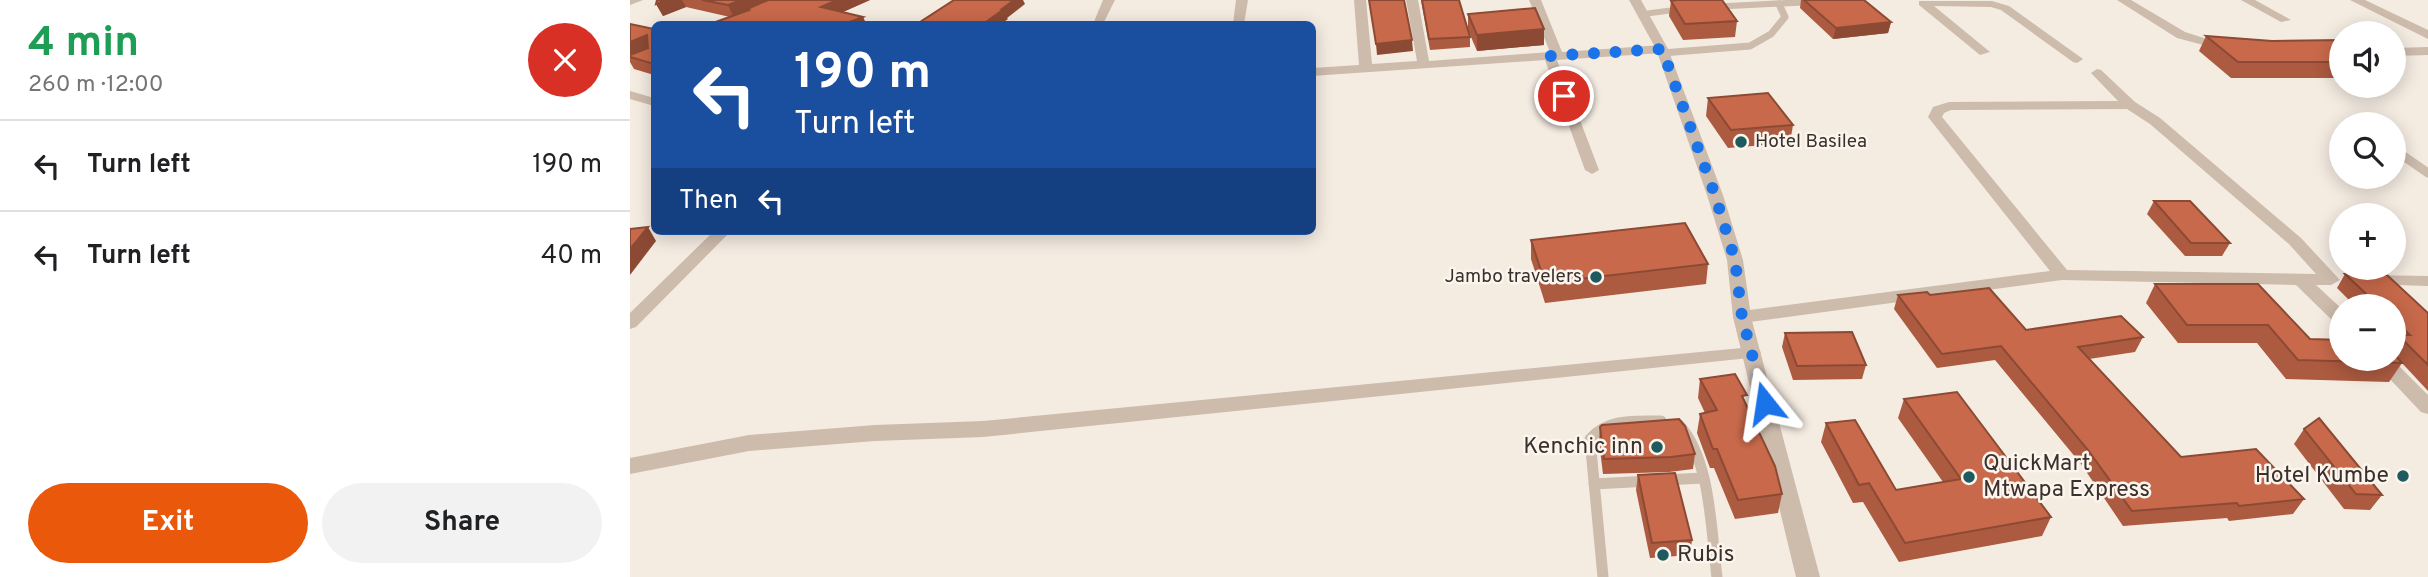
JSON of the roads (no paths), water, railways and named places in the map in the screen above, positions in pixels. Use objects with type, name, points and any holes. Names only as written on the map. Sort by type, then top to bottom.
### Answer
[{"type":"street","points":[[630,2],[637,0]]},
{"type":"street","points":[[1099,21],[1109,0]]},
{"type":"street","points":[[1239,21],[1242,0]]},
{"type":"street","points":[[1360,0],[1366,69]]},
{"type":"street","points":[[1412,0],[1424,65]]},
{"type":"street","points":[[1535,0],[1592,170]]},
{"type":"street","points":[[1808,577],[1742,317],[1735,260],[1662,51],[1639,7],[1854,0]]},
{"type":"street","points":[[2123,0],[2181,35],[2209,44],[2236,48]]},
{"type":"street","points":[[2247,0],[2285,20]]},
{"type":"street","points":[[2356,0],[2428,35]]},
{"type":"street","points":[[1918,2],[1984,52]]},
{"type":"street","points":[[1918,2],[1992,4],[2005,8],[2077,59]]},
{"type":"street","points":[[1316,72],[1662,51]]},
{"type":"street","points":[[2406,52],[2428,51]]},
{"type":"street","points":[[2097,73],[2130,105],[2155,121],[2329,268]]},
{"type":"street","points":[[630,95],[651,101]]},
{"type":"street","points":[[2062,275],[1935,117],[1938,110],[1949,106],[2130,105]]},
{"type":"street","points":[[630,323],[719,235]]},
{"type":"street","points":[[1742,317],[2062,275],[2329,280]]},
{"type":"street","points":[[2301,280],[2329,307]]},
{"type":"street","points":[[2345,280],[2428,281]]},
{"type":"street","points":[[630,466],[749,443],[875,433],[983,429],[1752,353]]},
{"type":"street","points":[[2393,371],[2428,407]]},
{"type":"lane","points":[[1662,51],[1750,46],[1771,34],[1785,17],[1779,4]]},
{"type":"lane","points":[[2406,158],[2428,173]]},
{"type":"lane","points":[[1603,577],[1590,439],[1596,429],[1622,423],[1667,421],[1683,427],[1694,444],[1703,478],[1717,577]]},
{"type":"lane","points":[[1594,484],[1703,478]]},
{"type":"place","name":"Hotel Basilea","points":[[1741,142]]},
{"type":"place","name":"Jambo travelers","points":[[1596,277]]},
{"type":"place","name":"Kenchic inn","points":[[1657,447]]},
{"type":"place","name":"Hotel Kumbe","points":[[2403,476]]},
{"type":"place","name":"QuickMart Mtwapa Express","points":[[1969,477]]},
{"type":"place","name":"Rubis","points":[[1663,555]]}]
